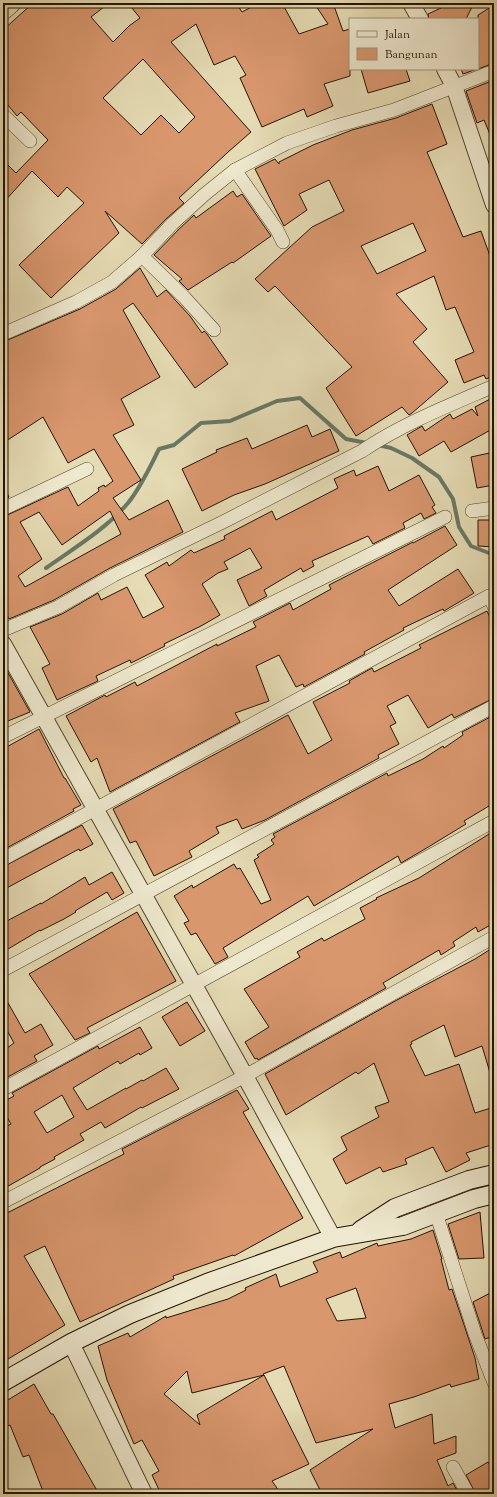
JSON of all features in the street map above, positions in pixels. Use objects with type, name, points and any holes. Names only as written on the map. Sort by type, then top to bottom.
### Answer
[{"type":"highway","points":[[3,9],[10,3]]},
{"type":"main road","points":[[357,1233],[395,1208],[469,1180],[494,1174]]},
{"type":"main road","points":[[3,1382],[71,1342],[130,1314],[207,1283],[333,1238],[403,1226],[474,1199],[494,1194]]},
{"type":"street","points":[[411,3],[419,18]]},
{"type":"street","points":[[446,70],[454,86],[494,205]]},
{"type":"street","points":[[3,334],[76,302],[112,282],[142,256],[205,194],[235,170],[287,143],[336,126],[394,110],[494,71]]},
{"type":"street","points":[[3,114],[30,141]]},
{"type":"street","points":[[235,170],[277,230],[282,242]]},
{"type":"street","points":[[142,256],[184,297],[214,330]]},
{"type":"street","points":[[3,630],[58,607],[114,575],[223,522],[362,451],[375,442],[494,386]]},
{"type":"street","points":[[3,509],[86,469]]},
{"type":"street","points":[[472,511],[494,508]]},
{"type":"street","points":[[3,737],[445,517]]},
{"type":"street","points":[[3,859],[489,596],[494,606]]},
{"type":"street","points":[[3,644],[194,985],[333,1238]]},
{"type":"street","points":[[3,970],[494,706]]},
{"type":"street","points":[[3,1089],[494,821]]},
{"type":"street","points":[[3,1202],[244,1076],[494,937]]},
{"type":"street","points":[[436,1213],[475,1334],[494,1383]]},
{"type":"street","points":[[71,1342],[144,1494]]},
{"type":"street","points":[[453,1467],[468,1494]]},
{"type":"building","points":[[33,3],[109,3],[91,17],[113,42],[129,26],[140,18],[128,3],[236,3],[242,12],[259,3],[282,3],[299,34],[328,24],[314,3],[333,3],[343,31],[349,29],[350,76],[324,84],[333,106],[307,117],[304,109],[262,127],[240,78],[246,75],[235,56],[214,65],[196,24],[171,42],[251,132],[179,198],[184,203],[142,244],[105,211],[119,233],[51,298],[19,265],[84,203],[67,187],[58,197],[32,171],[3,203],[3,160],[16,173],[48,140],[21,112],[17,116],[3,99],[3,30]],"holes":[[[143,59],[195,117],[179,133],[161,115],[141,135],[103,98]]]},
{"type":"building","points":[[439,3],[474,3],[466,18],[429,18],[428,14],[441,8]]},
{"type":"building","points":[[494,5],[494,63],[479,69],[479,18],[478,15]]},
{"type":"building","points":[[361,70],[406,70],[410,81],[368,93]]},
{"type":"building","points":[[461,70],[474,70],[463,74]]},
{"type":"building","points":[[494,80],[494,144],[484,120],[477,123],[466,91]]},
{"type":"building","points":[[432,104],[447,144],[427,152],[463,237],[481,231],[494,267],[494,376],[486,379],[484,375],[464,383],[455,360],[474,352],[455,307],[446,310],[434,276],[396,294],[427,329],[413,342],[448,382],[409,415],[402,407],[356,436],[326,388],[352,367],[275,286],[268,292],[255,279],[312,227],[344,211],[329,180],[299,194],[307,210],[284,226],[255,169],[275,159],[279,164],[279,162],[313,145],[352,130],[396,118]],"holes":[[[413,223],[426,251],[377,274],[361,246]]]},
{"type":"building","points":[[233,191],[237,197],[242,194],[271,236],[233,263],[232,262],[188,290],[179,281],[182,279],[154,255],[194,215],[196,218]]},
{"type":"building","points":[[140,268],[157,297],[166,290],[190,316],[202,333],[204,331],[207,334],[228,364],[195,388],[133,303],[123,310],[160,377],[121,399],[134,425],[113,435],[141,480],[113,498],[129,520],[168,500],[183,532],[110,568],[54,600],[9,619],[3,607],[3,517],[68,487],[78,506],[99,491],[98,488],[104,485],[105,487],[113,481],[94,449],[68,463],[43,417],[3,443],[3,342],[80,309],[116,289]],"holes":[[[110,511],[121,534],[25,587],[18,576],[42,559],[20,522],[39,512],[62,545]]]},
{"type":"building","points":[[494,397],[494,428],[451,452],[444,441],[419,456],[407,435],[422,426],[425,431],[450,414],[453,419],[472,409],[478,416],[475,407]]},
{"type":"building","points":[[307,425],[312,437],[330,429],[339,451],[265,484],[234,495],[202,511],[182,469],[217,452],[216,450],[247,438],[252,449]]},
{"type":"building","points":[[494,452],[494,485],[477,488],[471,457]]},
{"type":"building","points":[[378,466],[389,491],[419,475],[435,505],[432,507],[436,513],[424,519],[421,513],[403,523],[405,528],[373,544],[368,536],[312,561],[314,566],[303,572],[301,568],[264,590],[267,596],[249,606],[237,580],[262,568],[250,548],[224,562],[228,569],[218,573],[202,584],[220,615],[131,663],[130,660],[96,676],[98,681],[57,700],[42,668],[50,664],[30,627],[62,614],[98,593],[101,600],[127,587],[143,618],[164,607],[145,575],[167,562],[169,566],[191,550],[194,553],[225,539],[224,536],[272,511],[276,520],[338,488],[334,479],[354,470],[356,476]]},
{"type":"building","points":[[3,485],[9,497],[3,500]]},
{"type":"building","points":[[478,520],[494,520],[494,547],[478,546]]},
{"type":"building","points":[[445,526],[457,545],[388,590],[399,606],[458,569],[474,593],[444,611],[443,609],[403,628],[404,630],[364,652],[365,654],[304,687],[303,684],[296,687],[279,655],[256,666],[269,701],[235,713],[240,722],[110,792],[97,758],[91,762],[66,716],[105,695],[106,697],[135,682],[137,686],[217,644],[217,646],[256,627],[253,622],[290,603],[293,610],[331,589],[329,585]]},
{"type":"building","points":[[487,611],[494,626],[494,698],[454,718],[452,714],[428,728],[408,695],[387,706],[396,723],[390,726],[399,744],[378,755],[379,758],[265,820],[242,829],[237,819],[216,827],[219,833],[189,851],[192,857],[154,876],[136,841],[130,843],[113,809],[288,715],[308,754],[332,740],[313,702],[350,683],[349,681],[372,668],[374,672],[421,648],[419,645]]},
{"type":"building","points":[[3,664],[30,712],[3,723]]},
{"type":"building","points":[[494,715],[494,803],[464,821],[466,824],[401,863],[398,856],[314,906],[308,896],[223,948],[228,957],[215,964],[196,933],[191,935],[184,923],[189,921],[174,896],[192,885],[193,888],[234,864],[237,869],[240,868],[261,904],[271,900],[254,860],[259,857],[257,855],[274,844],[271,840],[275,837],[273,834],[387,773],[388,776],[423,759],[443,746],[444,748],[463,735],[462,732]]},
{"type":"building","points":[[39,729],[64,778],[81,805],[73,809],[74,811],[3,850],[3,749]]},
{"type":"building","points":[[82,825],[93,844],[80,851],[79,849],[3,890],[3,867]]},
{"type":"building","points":[[489,834],[494,841],[494,923],[478,932],[476,927],[453,942],[455,946],[441,955],[439,950],[383,983],[386,988],[258,1060],[257,1058],[255,1059],[245,1042],[269,1027],[244,989],[300,957],[297,952],[322,938],[324,941],[365,919],[360,908],[377,899],[376,898],[419,878]]},
{"type":"building","points":[[112,872],[124,893],[112,900],[107,892],[64,919],[40,930],[3,952],[3,923],[41,904],[85,877],[89,885]]},
{"type":"building","points":[[137,912],[176,981],[87,1028],[90,1033],[75,1040],[29,974]]},
{"type":"building","points":[[494,947],[494,1005],[490,1007],[494,1021],[494,1076],[491,1076],[482,1046],[455,1057],[444,1025],[411,1042],[412,1044],[410,1045],[425,1076],[459,1064],[475,1113],[494,1107],[494,1144],[466,1153],[470,1160],[446,1172],[433,1147],[405,1159],[407,1164],[383,1172],[380,1167],[346,1184],[333,1159],[347,1150],[341,1137],[379,1117],[375,1107],[389,1102],[374,1063],[358,1074],[356,1072],[286,1115],[265,1074],[397,1000],[475,959]]},
{"type":"building","points":[[3,994],[25,1033],[41,1024],[53,1045],[34,1056],[37,1061],[4,1079],[3,1051],[14,1043],[3,1023]]},
{"type":"building","points":[[187,1002],[205,1031],[180,1046],[162,1017]]},
{"type":"building","points":[[140,1027],[152,1048],[140,1055],[139,1053],[120,1064],[118,1061],[73,1088],[87,1110],[166,1068],[179,1089],[142,1108],[141,1107],[105,1128],[101,1122],[80,1134],[84,1140],[54,1157],[55,1159],[3,1189],[3,1128],[11,1124],[3,1110],[3,1102],[14,1096],[12,1093],[98,1046],[99,1049]],"holes":[[[62,1095],[74,1117],[47,1133],[34,1112]]]},
{"type":"building","points":[[237,1090],[249,1109],[243,1112],[303,1218],[234,1256],[233,1255],[173,1276],[174,1279],[80,1322],[45,1246],[24,1256],[65,1325],[3,1362],[3,1215],[124,1154],[122,1149]]},
{"type":"building","points":[[480,1212],[484,1258],[459,1259],[448,1224]]},
{"type":"building","points":[[433,1230],[442,1259],[449,1290],[452,1289],[475,1358],[479,1379],[451,1387],[450,1384],[389,1404],[395,1428],[432,1414],[434,1444],[456,1436],[456,1453],[437,1460],[448,1486],[453,1483],[459,1494],[322,1494],[310,1470],[373,1429],[316,1443],[284,1366],[263,1374],[264,1375],[309,1464],[272,1481],[281,1494],[161,1494],[152,1475],[159,1471],[142,1440],[134,1444],[107,1380],[98,1346],[128,1333],[130,1337],[166,1316],[166,1318],[228,1299],[246,1290],[245,1288],[276,1274],[280,1287],[318,1272],[313,1262],[340,1252],[342,1258],[377,1243],[378,1246],[411,1239]],"holes":[[[356,1288],[366,1318],[337,1321],[326,1299]],[[187,1371],[192,1393],[264,1375],[197,1415],[200,1425],[164,1394]]]},
{"type":"building","points":[[494,1291],[494,1336],[485,1339],[473,1302]]},
{"type":"building","points":[[34,1384],[99,1494],[44,1494],[29,1455],[23,1457],[10,1425],[3,1428],[3,1403]]},
{"type":"building","points":[[488,1462],[494,1472],[494,1494],[476,1494],[466,1475]]},
{"type":"waterway","points":[[46,568],[89,538],[119,513],[137,490],[159,449],[174,445],[201,423],[230,421],[277,401],[300,398],[346,439],[367,443]]},
{"type":"waterway","points":[[378,445],[391,448],[412,458],[439,477],[453,499],[459,527],[471,546],[494,555]]}]
